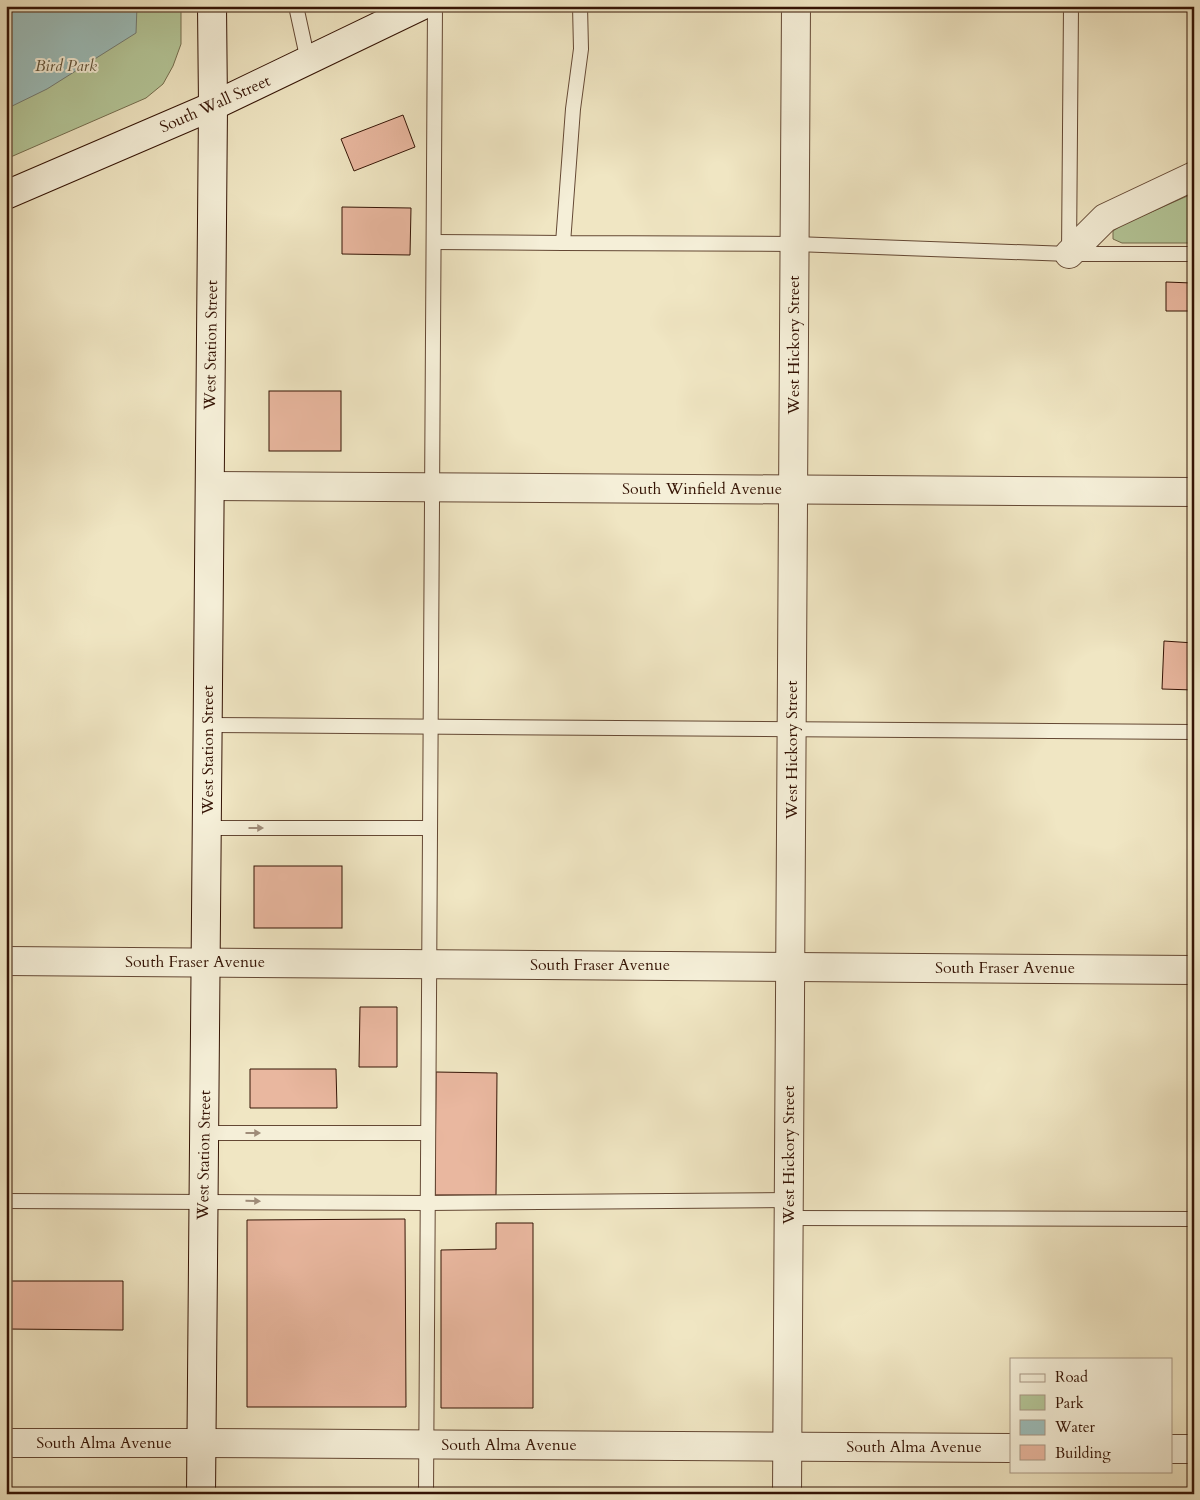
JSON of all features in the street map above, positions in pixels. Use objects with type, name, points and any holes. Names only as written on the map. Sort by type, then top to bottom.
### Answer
[{"type":"street","name":"West Station Street","points":[[201,1494],[213,106],[212,6]]},
{"type":"street","name":"South Wall Street","points":[[6,195],[213,106],[308,61],[390,13],[421,6]]},
{"type":"street","name":"West Hickory Street","points":[[787,1494],[796,6]]},
{"type":"street","points":[[1069,254],[1105,218],[1194,176]]},
{"type":"street","name":"South Winfield Avenue","points":[[210,486],[1194,492]]},
{"type":"street","name":"South Fraser Avenue","points":[[6,960],[1194,970]]},
{"type":"street","name":"South Alma Avenue","points":[[6,1443],[202,1442],[1010,1448]]},
{"type":"street","points":[[1172,1449],[1194,1450]]},
{"type":"lane","points":[[296,6],[308,61]]},
{"type":"lane","points":[[426,1494],[434,6]]},
{"type":"lane","points":[[562,243],[573,109],[581,49],[580,6]]},
{"type":"lane","points":[[1069,254],[1071,6]]},
{"type":"lane","points":[[434,242],[795,244],[1069,254],[1194,254]]},
{"type":"lane","points":[[208,725],[1194,732]]},
{"type":"lane","points":[[207,828],[430,828]]},
{"type":"lane","points":[[204,1133],[428,1133]]},
{"type":"lane","points":[[6,1200],[428,1203],[789,1209],[1194,1219]]},
{"type":"green space","name":"Bird Park","points":[[6,6],[181,6],[181,44],[173,66],[163,84],[146,98],[6,159]]},
{"type":"green space","points":[[1194,193],[1194,243],[1122,243],[1113,239],[1113,231],[1122,225]]},
{"type":"water","points":[[6,6],[137,6],[136,33],[47,89],[6,109]]},
{"type":"building","points":[[403,115],[415,147],[354,171],[341,139]]},
{"type":"building","points":[[342,207],[411,208],[410,255],[342,254]]},
{"type":"building","points":[[1166,282],[1192,283],[1191,311],[1166,311]]},
{"type":"building","points":[[269,391],[341,391],[341,451],[269,451]]},
{"type":"building","points":[[1164,641],[1194,643],[1194,690],[1162,689]]},
{"type":"building","points":[[254,866],[342,866],[342,928],[254,928]]},
{"type":"building","points":[[360,1007],[397,1007],[397,1067],[359,1067]]},
{"type":"building","points":[[250,1069],[336,1069],[337,1108],[250,1108]]},
{"type":"building","points":[[436,1072],[497,1073],[496,1195],[435,1195]]},
{"type":"building","points":[[405,1219],[406,1407],[247,1407],[247,1220]]},
{"type":"building","points":[[496,1223],[533,1223],[533,1408],[441,1408],[441,1250],[496,1249]]},
{"type":"building","points":[[6,1281],[123,1281],[123,1330],[6,1329]]}]
